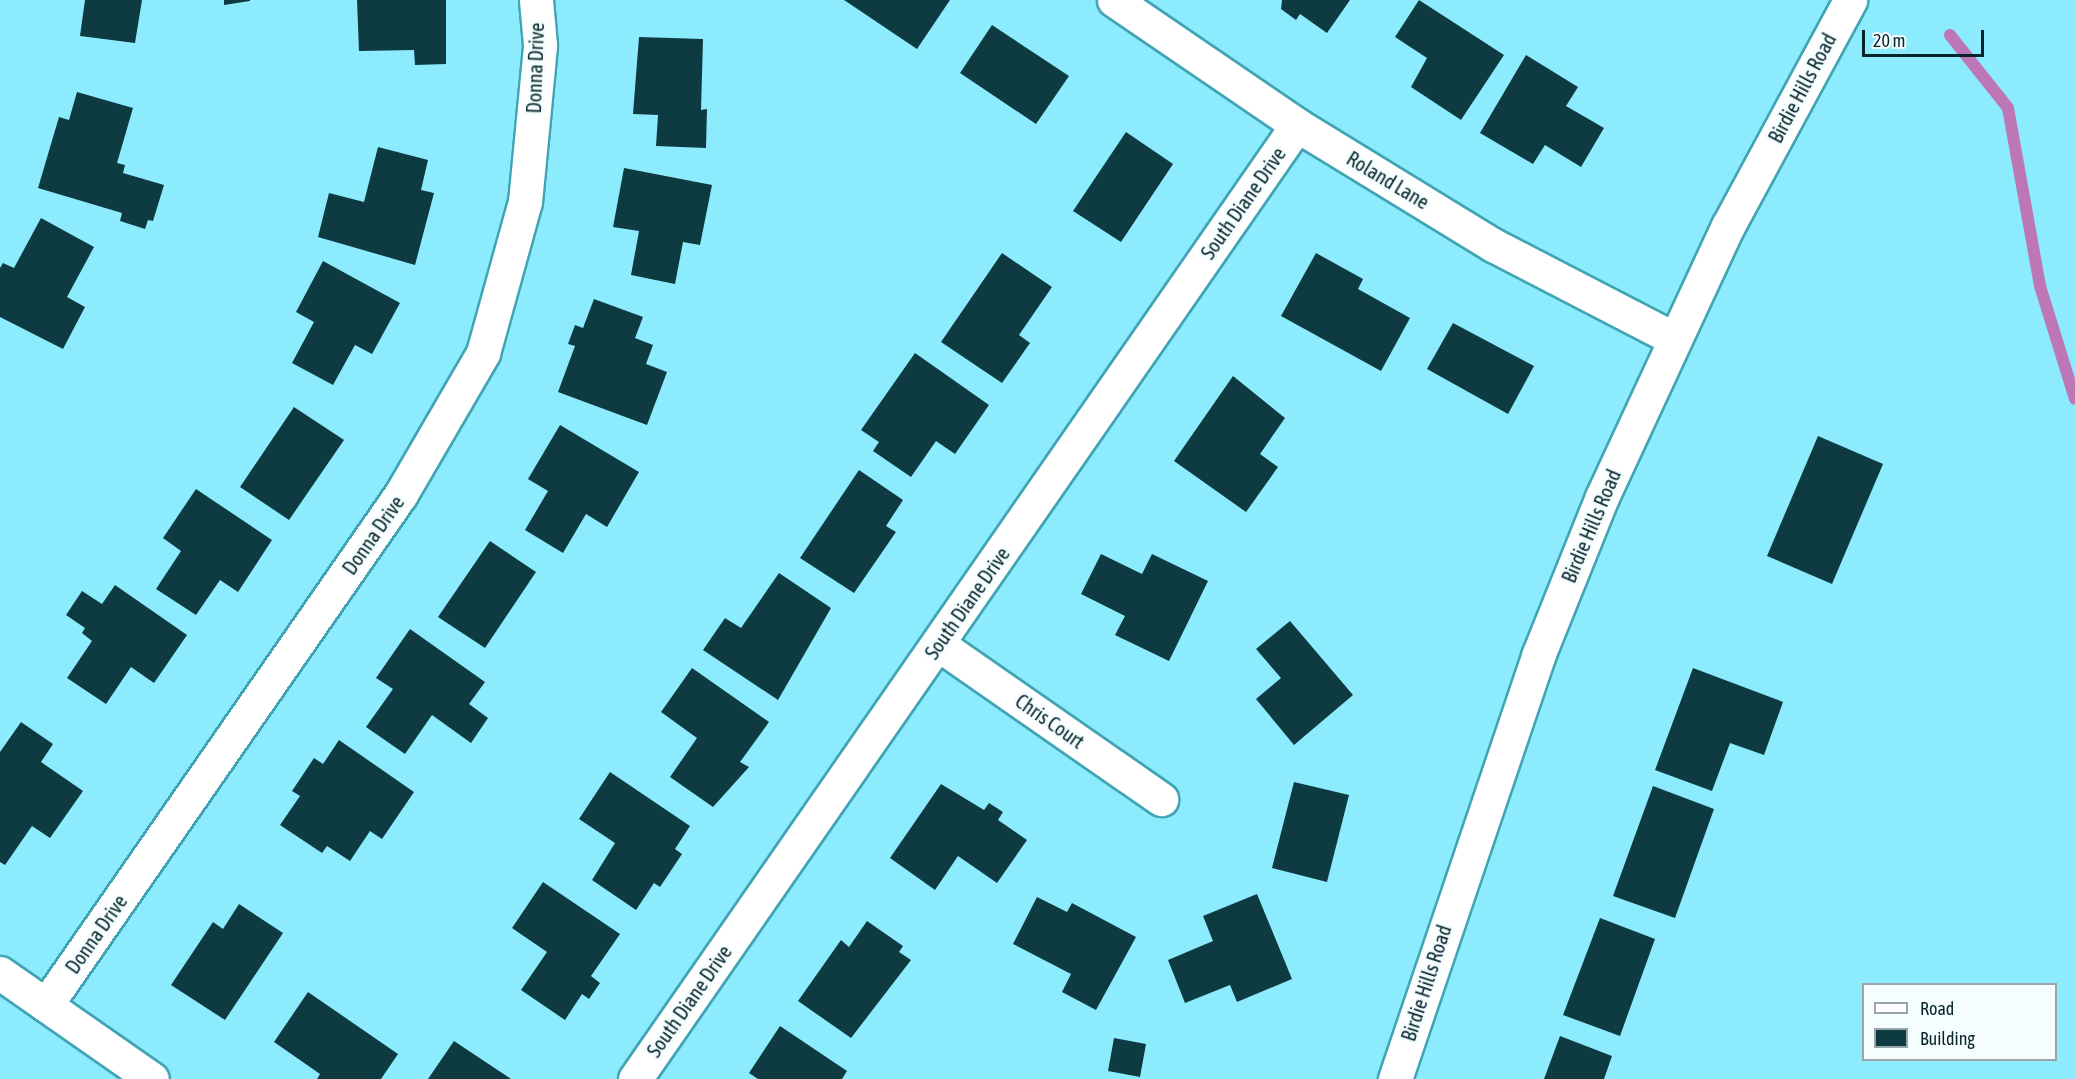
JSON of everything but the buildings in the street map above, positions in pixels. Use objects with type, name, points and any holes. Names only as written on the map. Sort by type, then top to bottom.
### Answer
[{"type":"street","name":"Donna Drive","points":[[46,1005],[401,494],[483,352],[525,202],[540,45],[536,0]]},
{"type":"street","name":"Roland Lane","points":[[1114,0],[1297,125],[1493,245],[1674,339]]},
{"type":"street","name":"Birdie Hills Road","points":[[1395,1079],[1538,656],[1674,339],[1850,0]]},
{"type":"street","name":"South Diane Drive","points":[[635,1079],[1297,125]]},
{"type":"street","name":"Chris Court","points":[[938,644],[1161,799]]},
{"type":"street","points":[[0,973],[152,1079]]},
{"type":"waterway","points":[[1950,35],[2008,108],[2040,286],[2075,399]]}]
